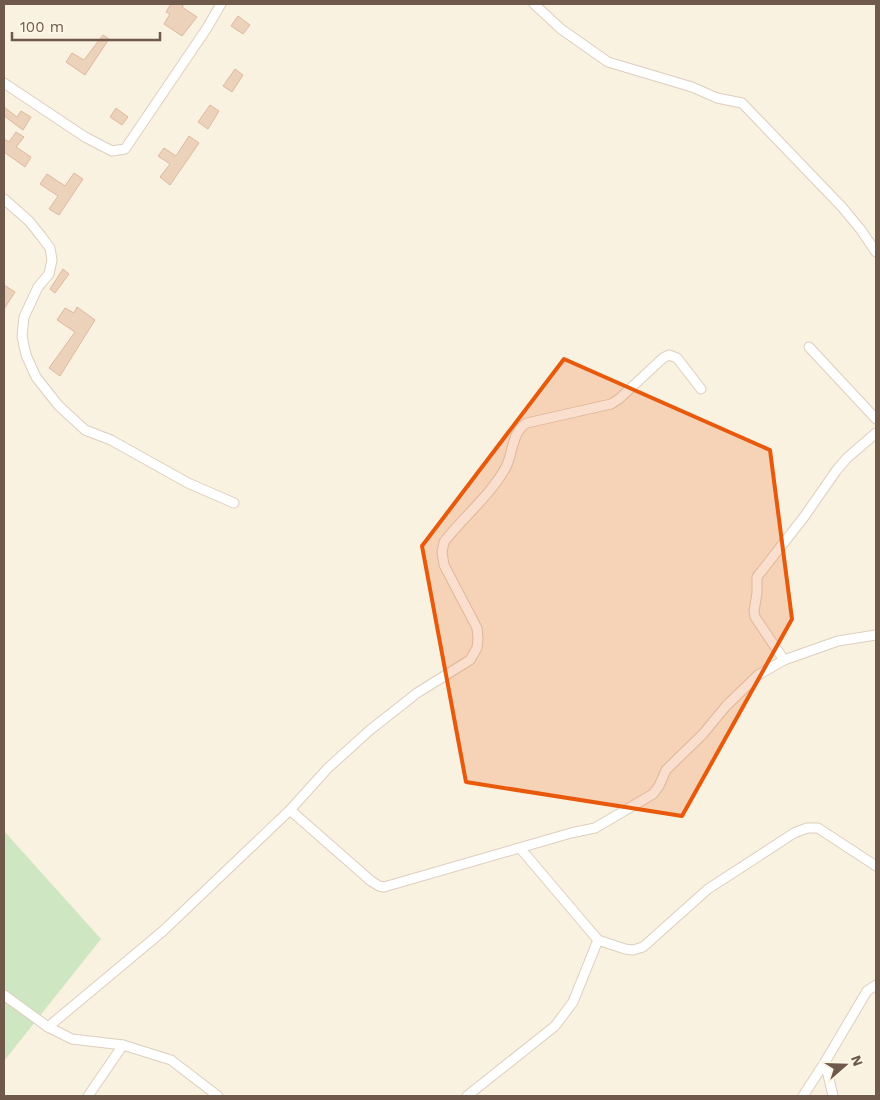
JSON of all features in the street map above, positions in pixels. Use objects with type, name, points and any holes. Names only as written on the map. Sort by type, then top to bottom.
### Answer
[{"type":"street","points":[[4,83],[85,137],[112,151],[125,149],[207,28],[221,4]]},
{"type":"street","points":[[534,4],[561,29],[608,62],[742,104],[842,207],[876,252]]},
{"type":"street","points":[[4,199],[29,221],[50,248],[52,260],[49,274],[38,287],[24,317],[22,336],[26,355],[36,377],[58,405],[85,430],[111,440],[188,483],[234,503]]},
{"type":"street","points":[[809,347],[876,420]]},
{"type":"street","points":[[48,1027],[163,930],[290,810],[328,768],[370,730],[418,693],[470,660],[477,648],[477,628],[444,565],[442,552],[444,542],[489,492],[504,470],[520,429],[527,423],[611,404],[619,399],[663,358],[669,355],[677,358],[701,389]]},
{"type":"street","points":[[784,660],[755,617],[754,606],[757,593],[757,577],[804,517],[836,471],[847,458],[876,433]]},
{"type":"street","points":[[290,810],[371,881],[380,886],[389,887],[520,848],[596,828],[653,794],[666,770],[703,734],[726,706],[758,675],[784,660],[838,641],[876,635]]},
{"type":"street","points":[[520,848],[598,940],[633,950],[643,947],[708,889],[794,833],[807,828],[818,828],[876,866]]},
{"type":"street","points":[[467,1096],[555,1026],[573,1002],[598,940]]},
{"type":"street","points":[[803,1096],[867,990],[876,985]]},
{"type":"street","points":[[4,995],[48,1027],[72,1039],[123,1045],[171,1060],[218,1096]]},
{"type":"street","points":[[88,1096],[123,1045]]},
{"type":"street","points":[[825,1062],[833,1096]]},
{"type":"highlighted area","points":[[564,359],[770,450],[792,619],[682,816],[466,782],[422,546]]},
{"type":"green space","points":[[4,831],[101,939],[4,1061]]},
{"type":"building","points":[[171,4],[184,4],[182,7],[197,17],[182,36],[164,24],[170,14],[166,12]]},
{"type":"building","points":[[238,16],[250,25],[243,34],[231,26]]},
{"type":"building","points":[[103,35],[109,39],[85,75],[66,62],[72,53],[84,60]]},
{"type":"building","points":[[235,69],[243,75],[232,92],[223,86]]},
{"type":"building","points":[[210,105],[219,111],[208,129],[198,122]]},
{"type":"building","points":[[4,107],[17,117],[21,111],[31,117],[23,130],[4,116]]},
{"type":"building","points":[[116,108],[128,117],[122,125],[110,117]]},
{"type":"building","points":[[16,132],[24,137],[16,147],[31,157],[25,167],[4,152],[4,139],[9,142]]},
{"type":"building","points":[[189,136],[199,143],[170,185],[160,177],[170,164],[158,156],[164,148],[176,156]]},
{"type":"building","points":[[74,173],[83,179],[59,215],[49,209],[58,196],[40,184],[47,174],[65,186]]},
{"type":"building","points":[[63,269],[69,274],[55,293],[50,289]]},
{"type":"building","points":[[4,285],[15,292],[4,309]]},
{"type":"building","points":[[77,307],[95,320],[60,376],[49,368],[75,332],[57,320],[65,308],[74,313]]}]
